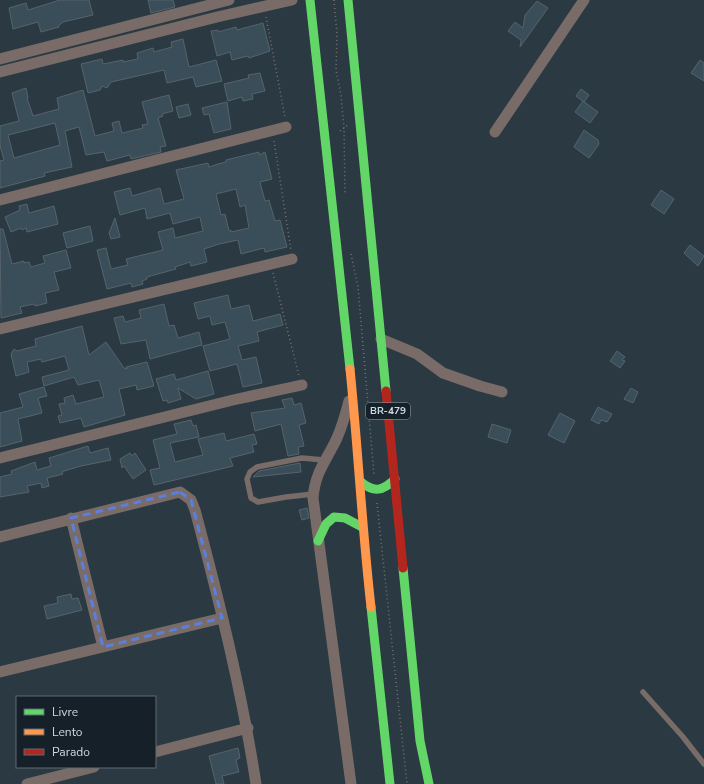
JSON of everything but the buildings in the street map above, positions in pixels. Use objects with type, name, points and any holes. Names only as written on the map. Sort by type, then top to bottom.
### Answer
[{"type":"main road","points":[[310,0],[352,391],[361,482],[362,528],[390,784]]},
{"type":"main road","name":"BR-479","points":[[348,0],[420,741],[429,784]]},
{"type":"main road","points":[[361,482],[368,489],[376,491],[383,489],[395,479]]},
{"type":"main road","points":[[318,541],[328,521],[334,517],[342,516],[362,528]]},
{"type":"street","points":[[0,59],[229,0]]},
{"type":"street","points":[[0,72],[263,3],[290,0]]},
{"type":"street","points":[[495,132],[584,0]]},
{"type":"street","points":[[75,40],[78,52]]},
{"type":"street","points":[[0,200],[286,127]]},
{"type":"street","points":[[0,329],[292,259]]},
{"type":"street","points":[[381,339],[416,354],[443,373],[469,383],[502,392]]},
{"type":"street","points":[[0,458],[232,400],[302,385]]},
{"type":"street","points":[[351,784],[313,494],[314,482],[324,460],[334,445],[344,421],[352,391]]},
{"type":"street","points":[[0,537],[71,518],[180,492],[191,500],[195,510],[248,728],[256,784]]},
{"type":"street","points":[[71,518],[103,647]]},
{"type":"street","points":[[0,672],[222,618]]},
{"type":"street","points":[[156,752],[248,728]]},
{"type":"street","points":[[27,784],[90,768]]},
{"type":"lane","points":[[313,494],[258,502],[251,498],[247,479],[250,472],[257,467],[302,458],[324,460]]},
{"type":"lane","points":[[643,692],[683,736],[704,764]]},
{"type":"path","points":[[334,0],[337,34],[336,70],[341,95],[344,128],[345,195]]},
{"type":"path","points":[[263,3],[286,127]]},
{"type":"path","points":[[273,131],[292,259]]},
{"type":"path","points":[[350,249],[358,287],[374,476]]},
{"type":"path","points":[[270,264],[302,385]]},
{"type":"path","points":[[376,491],[407,784]]},
{"type":"highlighted area","points":[[180,492],[191,500],[222,618],[103,647],[71,518]]},
{"type":"traffic: fast","points":[[310,0],[350,369]]},
{"type":"traffic: fast","points":[[348,0],[386,391]]},
{"type":"traffic: fast","points":[[361,482],[370,488],[378,489],[386,486],[395,479]]},
{"type":"traffic: fast","points":[[318,541],[326,524],[334,517],[345,518],[362,527]]},
{"type":"traffic: fast","points":[[403,568],[420,741],[429,784]]},
{"type":"traffic: fast","points":[[371,607],[390,784]]},
{"type":"traffic: slow","points":[[350,369],[371,607]]},
{"type":"traffic: jam","points":[[386,391],[403,568]]}]
